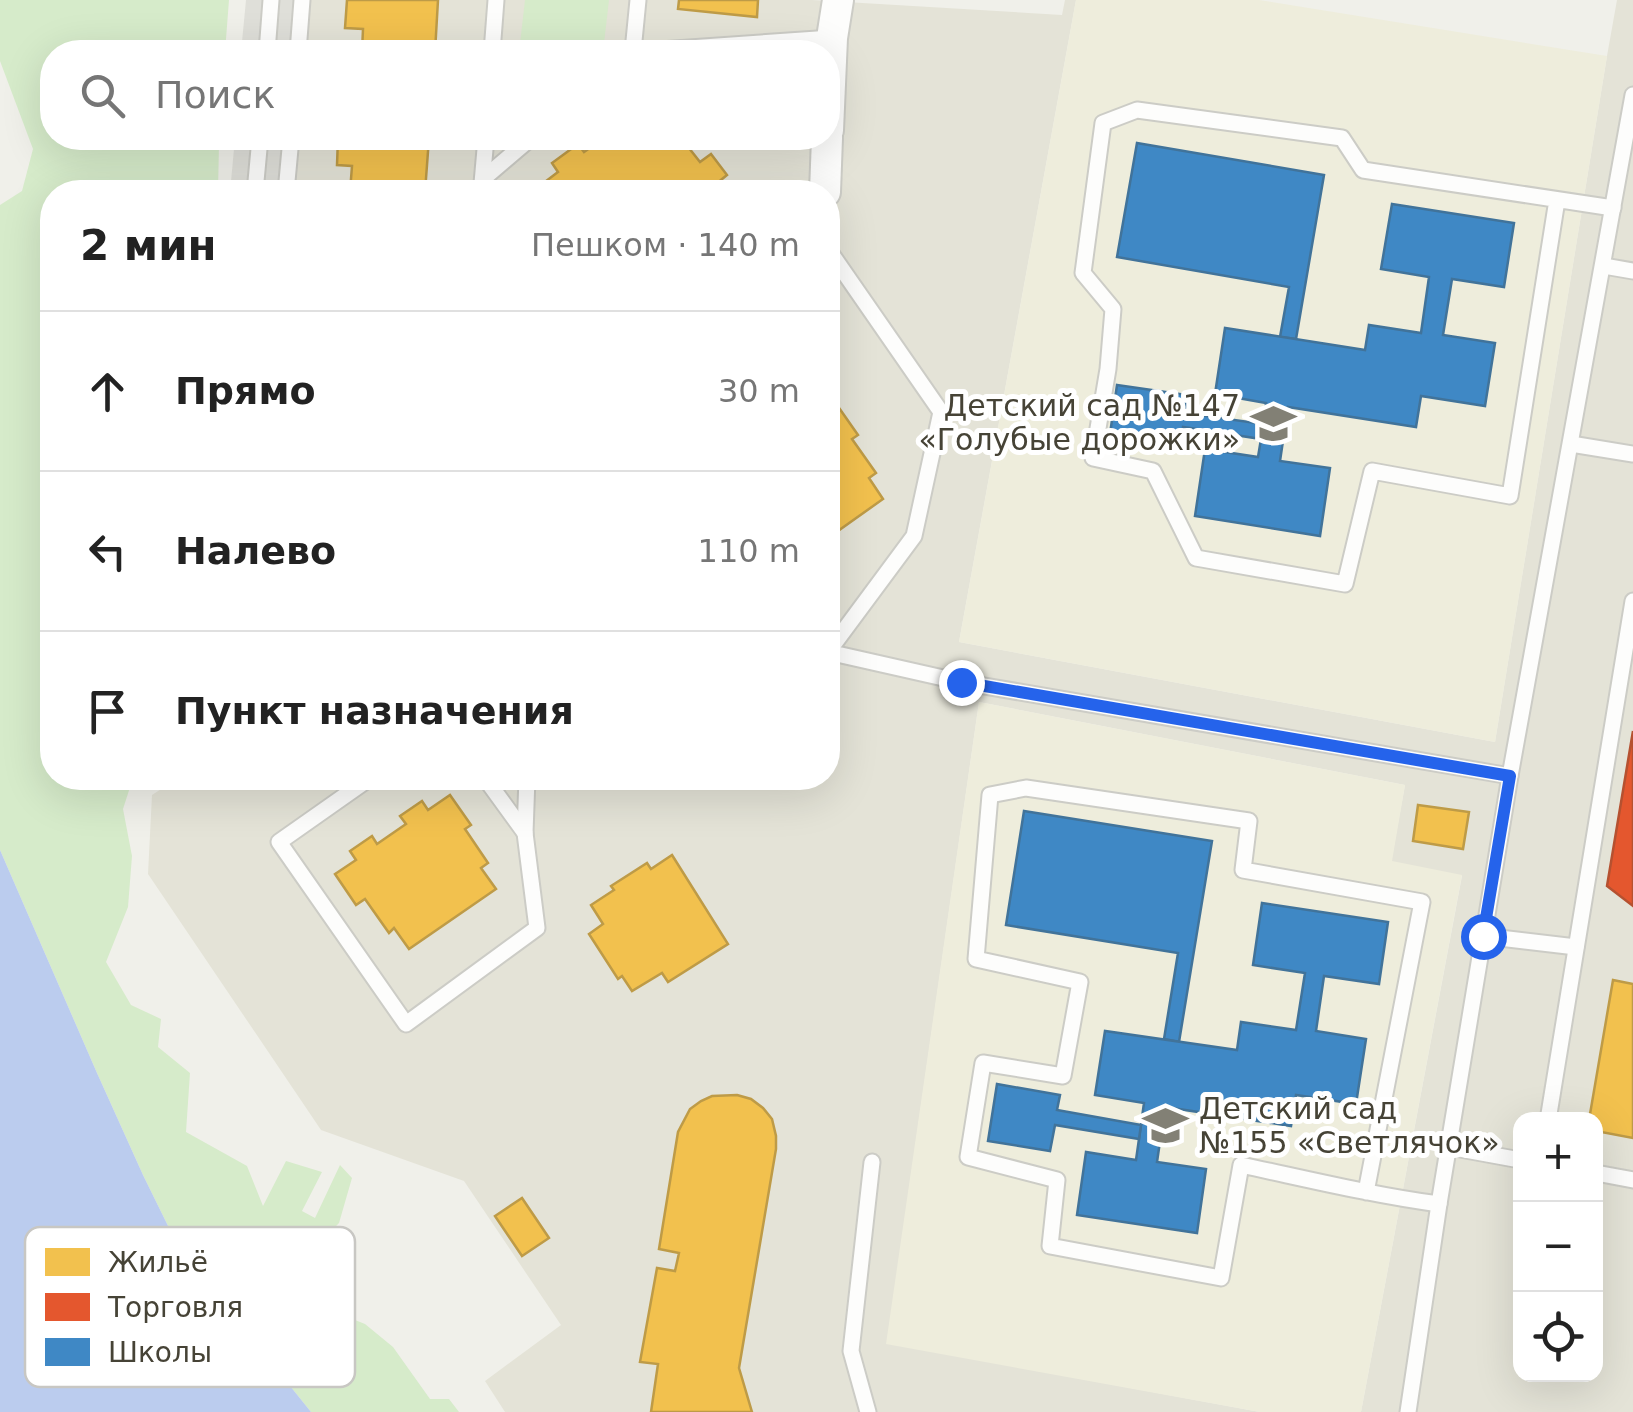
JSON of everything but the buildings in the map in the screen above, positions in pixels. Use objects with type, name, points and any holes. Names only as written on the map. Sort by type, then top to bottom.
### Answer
[{"type":"street","points":[[832,38],[838,0]]},
{"type":"street","points":[[825,180],[826,150]]},
{"type":"lane","points":[[267,40],[271,0]]},
{"type":"lane","points":[[299,40],[302,0]]},
{"type":"lane","points":[[493,40],[496,0]]},
{"type":"lane","points":[[633,40],[638,0]]},
{"type":"lane","points":[[803,40],[832,38]]},
{"type":"lane","points":[[1408,1412],[1510,776],[1633,95]]},
{"type":"lane","points":[[1557,200],[1510,496],[1372,472],[1345,584],[1196,558],[1153,471],[1093,458],[1108,369],[1113,309],[1082,273],[1103,123],[1137,110],[1342,138],[1363,170],[1613,208]]},
{"type":"lane","points":[[256,180],[259,150]]},
{"type":"lane","points":[[287,180],[290,150]]},
{"type":"lane","points":[[486,150],[486,180]]},
{"type":"lane","points":[[493,180],[521,150]]},
{"type":"lane","points":[[840,266],[941,412],[914,536],[840,636]]},
{"type":"lane","points":[[1604,266],[1633,271]]},
{"type":"lane","points":[[1571,444],[1633,454]]},
{"type":"lane","points":[[1549,1112],[1633,600]]},
{"type":"lane","points":[[840,655],[961,682],[1510,776]]},
{"type":"lane","points":[[1366,1192],[1422,902],[1243,870],[1249,821],[1026,788],[990,796],[976,959],[1080,982],[1063,1076],[983,1062],[968,1156],[1057,1180],[1050,1246],[1220,1278],[1241,1166],[1366,1192],[1439,1204]]},
{"type":"lane","points":[[353,790],[279,842],[406,1024],[537,928],[525,834],[527,790]]},
{"type":"lane","points":[[494,790],[525,834]]},
{"type":"lane","points":[[1483,936],[1576,948]]},
{"type":"lane","points":[[1449,1148],[1513,1159]]},
{"type":"lane","points":[[868,1412],[851,1351],[872,1162]]},
{"type":"lane","points":[[1603,1174],[1633,1180]]},
{"type":"shaded area","points":[[246,0],[294,0],[291,40],[242,40]]},
{"type":"shaded area","points":[[310,0],[812,0],[1062,15],[1065,0],[1076,0],[959,642],[1495,742],[1617,0],[1633,0],[1633,1412],[1361,1412],[1462,876],[1391,862],[1405,785],[979,702],[887,1343],[1260,1412],[505,1412],[485,1381],[561,1325],[464,1181],[321,1130],[148,874],[152,795],[160,790],[840,790],[840,180],[294,180],[297,150],[840,150],[840,40],[307,40]]},
{"type":"shaded area","name":"Детский сад №147 «Голубые дорожки»","points":[[1076,0],[1259,0],[1607,56],[1495,742],[959,642]]},
{"type":"shaded area","points":[[234,150],[281,150],[279,180],[231,180]]},
{"type":"shaded area","name":"Детский сад №155 «Светлячок»","points":[[979,702],[1405,785],[1392,861],[1462,875],[1361,1412],[1260,1412],[886,1344]]},
{"type":"green space","points":[[0,0],[229,0],[226,40],[40,40],[40,150],[219,150],[218,180],[40,180],[40,790],[129,790],[123,809],[132,856],[128,907],[106,962],[131,1005],[161,1019],[158,1047],[190,1073],[186,1132],[247,1166],[263,1206],[286,1161],[322,1172],[302,1211],[315,1218],[340,1165],[352,1178],[335,1227],[169,1227],[0,850],[0,205],[22,191],[33,149],[0,61]]},
{"type":"green space","points":[[525,0],[609,0],[604,40],[520,40]]},
{"type":"green space","points":[[355,1320],[393,1347],[430,1399],[449,1399],[459,1412],[311,1412],[291,1387],[355,1387]]},
{"type":"water","points":[[0,850],[169,1227],[25,1227],[25,1387],[291,1387],[311,1412],[0,1412]]},
{"type":"place","name":"Детский сад №147 «Голубые дорожки»","points":[[1273,423]]},
{"type":"place","name":"Детский сад №155 «Светлячок»","points":[[1166,1126]]},
{"type":"route","points":[[961,682],[1510,776],[1483,936]]}]
